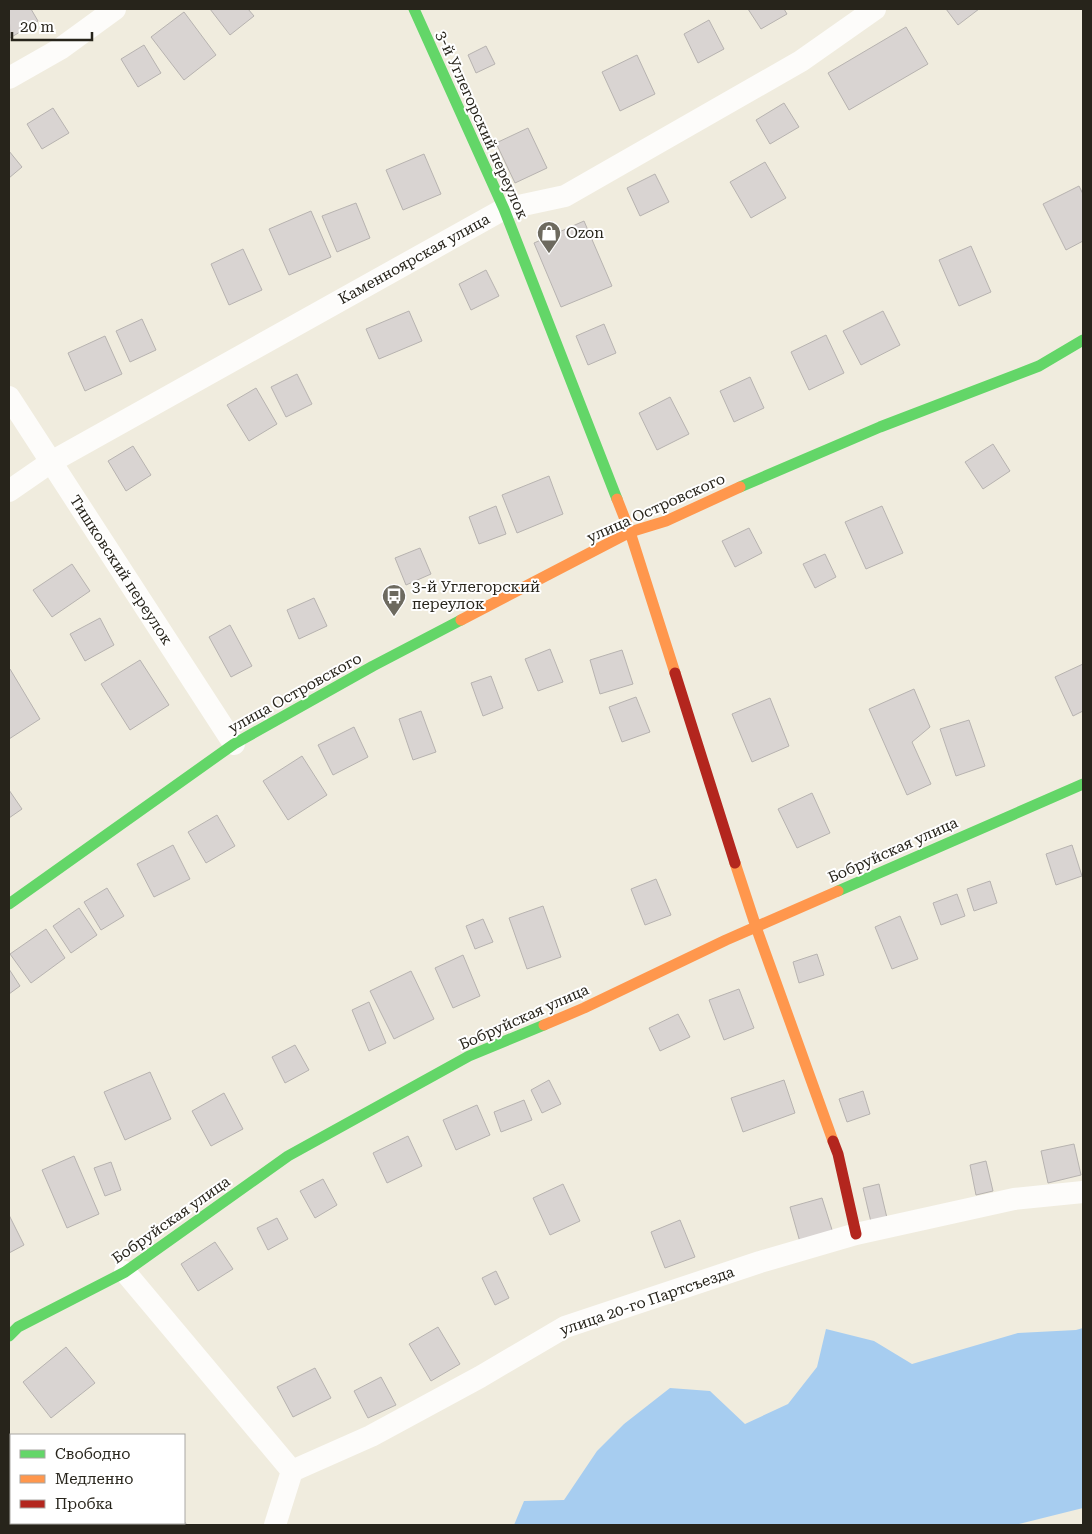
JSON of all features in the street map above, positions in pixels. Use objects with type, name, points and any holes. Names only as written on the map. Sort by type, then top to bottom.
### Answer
[{"type":"street","points":[[9,78],[60,49],[115,9]]},
{"type":"street","name":"3-й Углегорский переулок","points":[[414,9],[504,209],[630,532],[756,927],[838,1154],[856,1234]]},
{"type":"street","name":"Каменноярская улица","points":[[9,491],[51,462],[504,209],[565,196],[801,61],[875,9]]},
{"type":"street","name":"улица Островского","points":[[9,904],[234,744],[373,666],[630,532],[666,521],[765,475],[1039,366],[1083,340]]},
{"type":"street","name":"Тишковский переулок","points":[[9,397],[234,744]]},
{"type":"street","name":"Бобруйская улица","points":[[12,1325],[125,1272],[288,1156],[469,1056],[584,1008],[880,870],[1083,784]]},
{"type":"street","name":"улица 20-го Партсъезда","points":[[292,1471],[371,1436],[480,1378],[565,1327],[760,1262],[856,1234],[1014,1199],[1083,1192]]},
{"type":"street","points":[[125,1272],[292,1471],[275,1525]]},
{"type":"water","points":[[1083,1328],[1083,1508],[1015,1525],[514,1525],[524,1501],[564,1500],[597,1451],[624,1424],[670,1388],[710,1391],[745,1424],[788,1404],[817,1367],[826,1329],[874,1341],[912,1364],[1018,1333]]},
{"type":"building","points":[[9,9],[31,9],[38,21],[10,38]]},
{"type":"building","points":[[210,9],[248,9],[254,16],[230,35]]},
{"type":"building","points":[[748,9],[784,9],[787,14],[761,29]]},
{"type":"building","points":[[946,9],[979,9],[958,25]]},
{"type":"building","points":[[184,12],[216,55],[184,80],[151,37]]},
{"type":"building","points":[[709,20],[724,49],[698,63],[684,34]]},
{"type":"building","points":[[906,27],[928,64],[849,110],[828,73]]},
{"type":"building","points":[[144,45],[161,73],[138,87],[121,59]]},
{"type":"building","points":[[486,46],[495,64],[476,73],[468,55]]},
{"type":"building","points":[[637,55],[655,94],[620,111],[602,72]]},
{"type":"building","points":[[784,103],[799,127],[770,144],[756,120]]},
{"type":"building","points":[[53,108],[69,133],[42,149],[27,124]]},
{"type":"building","points":[[528,128],[547,168],[515,183],[496,143]]},
{"type":"building","points":[[9,151],[22,167],[9,178]]},
{"type":"building","points":[[424,154],[441,194],[403,210],[386,170]]},
{"type":"building","points":[[765,162],[786,198],[751,218],[730,182]]},
{"type":"building","points":[[655,174],[669,202],[640,216],[627,188]]},
{"type":"building","points":[[1079,186],[1083,194],[1083,241],[1066,250],[1043,204]]},
{"type":"building","points":[[356,203],[370,238],[337,252],[322,216]]},
{"type":"building","points":[[311,211],[331,257],[289,275],[269,229]]},
{"type":"building","points":[[584,221],[612,286],[561,307],[534,243]]},
{"type":"building","points":[[971,246],[991,292],[959,306],[939,260]]},
{"type":"building","points":[[243,249],[262,290],[229,305],[211,264]]},
{"type":"building","points":[[486,270],[499,296],[471,310],[459,284]]},
{"type":"building","points":[[409,311],[422,341],[379,359],[366,329]]},
{"type":"building","points":[[883,311],[900,345],[861,365],[843,331]]},
{"type":"building","points":[[142,319],[156,350],[130,362],[116,331]]},
{"type":"building","points":[[604,324],[616,353],[588,365],[576,336]]},
{"type":"building","points":[[826,335],[844,373],[809,390],[791,352]]},
{"type":"building","points":[[105,336],[122,374],[85,391],[68,353]]},
{"type":"building","points":[[297,374],[312,404],[286,417],[271,387]]},
{"type":"building","points":[[750,377],[764,408],[734,422],[720,391]]},
{"type":"building","points":[[256,388],[277,424],[249,441],[227,405]]},
{"type":"building","points":[[670,397],[689,434],[657,450],[639,413]]},
{"type":"building","points":[[993,444],[1010,471],[983,489],[965,462]]},
{"type":"building","points":[[133,446],[151,475],[126,491],[108,461]]},
{"type":"building","points":[[549,476],[563,514],[517,533],[502,495]]},
{"type":"building","points":[[496,506],[506,534],[479,544],[469,517]]},
{"type":"building","points":[[882,506],[903,553],[866,569],[845,522]]},
{"type":"building","points":[[749,528],[762,553],[735,567],[722,541]]},
{"type":"building","points":[[420,548],[431,574],[406,585],[395,558]]},
{"type":"building","points":[[825,554],[836,577],[815,588],[803,564]]},
{"type":"building","points":[[72,564],[90,591],[52,617],[33,590]]},
{"type":"building","points":[[314,598],[327,626],[299,639],[287,610]]},
{"type":"building","points":[[100,618],[114,645],[85,661],[70,634]]},
{"type":"building","points":[[230,625],[252,666],[231,677],[209,637]]},
{"type":"building","points":[[550,649],[563,682],[538,691],[525,659]]},
{"type":"building","points":[[622,650],[633,684],[600,694],[590,660]]},
{"type":"building","points":[[140,660],[169,705],[130,730],[101,684]]},
{"type":"building","points":[[1083,664],[1083,711],[1073,716],[1055,677]]},
{"type":"building","points":[[9,670],[40,719],[9,739]]},
{"type":"building","points":[[491,676],[503,708],[483,716],[471,683]]},
{"type":"building","points":[[914,689],[930,727],[912,742],[931,784],[907,795],[869,709]]},
{"type":"building","points":[[636,697],[650,732],[622,742],[609,707]]},
{"type":"building","points":[[770,698],[789,746],[752,762],[732,714]]},
{"type":"building","points":[[421,711],[436,752],[413,760],[399,719]]},
{"type":"building","points":[[969,720],[985,766],[956,776],[940,729]]},
{"type":"building","points":[[354,727],[368,757],[333,775],[318,745]]},
{"type":"building","points":[[302,756],[327,795],[288,820],[263,781]]},
{"type":"building","points":[[9,790],[22,809],[9,818]]},
{"type":"building","points":[[812,793],[830,833],[797,848],[778,809]]},
{"type":"building","points":[[217,815],[235,846],[206,863],[188,832]]},
{"type":"building","points":[[173,845],[190,879],[154,897],[137,864]]},
{"type":"building","points":[[1072,845],[1082,876],[1056,885],[1046,854]]},
{"type":"building","points":[[656,879],[671,915],[645,925],[631,889]]},
{"type":"building","points":[[990,881],[997,903],[974,911],[967,889]]},
{"type":"building","points":[[107,888],[124,916],[101,930],[84,902]]},
{"type":"building","points":[[957,894],[965,916],[941,925],[933,903]]},
{"type":"building","points":[[543,906],[561,957],[527,969],[509,918]]},
{"type":"building","points":[[79,908],[97,935],[71,953],[53,926]]},
{"type":"building","points":[[900,916],[918,959],[892,969],[875,927]]},
{"type":"building","points":[[483,919],[493,942],[475,949],[466,926]]},
{"type":"building","points":[[46,929],[65,958],[31,983],[10,954]]},
{"type":"building","points":[[817,954],[824,975],[799,983],[793,962]]},
{"type":"building","points":[[463,955],[480,996],[453,1008],[435,968]]},
{"type":"building","points":[[9,969],[20,986],[9,994]]},
{"type":"building","points":[[411,971],[434,1019],[394,1039],[370,991]]},
{"type":"building","points":[[739,989],[754,1028],[724,1040],[709,1000]]},
{"type":"building","points":[[369,1002],[386,1043],[369,1051],[352,1010]]},
{"type":"building","points":[[678,1014],[690,1037],[660,1051],[649,1028]]},
{"type":"building","points":[[295,1045],[309,1070],[285,1083],[272,1057]]},
{"type":"building","points":[[150,1072],[171,1119],[125,1140],[104,1092]]},
{"type":"building","points":[[549,1080],[561,1104],[542,1113],[531,1090]]},
{"type":"building","points":[[784,1080],[795,1113],[743,1132],[731,1098]]},
{"type":"building","points":[[863,1091],[870,1114],[847,1122],[839,1099]]},
{"type":"building","points":[[224,1093],[243,1129],[211,1146],[192,1111]]},
{"type":"building","points":[[524,1100],[532,1120],[501,1132],[494,1112]]},
{"type":"building","points":[[477,1105],[490,1135],[456,1150],[443,1120]]},
{"type":"building","points":[[408,1136],[422,1166],[387,1183],[373,1153]]},
{"type":"building","points":[[1074,1144],[1081,1175],[1048,1183],[1041,1151]]},
{"type":"building","points":[[74,1156],[99,1214],[67,1228],[42,1170]]},
{"type":"building","points":[[986,1161],[993,1191],[976,1195],[970,1165]]},
{"type":"building","points":[[111,1162],[121,1190],[105,1196],[94,1168]]},
{"type":"building","points":[[323,1179],[337,1205],[315,1218],[300,1191]]},
{"type":"building","points":[[563,1184],[580,1221],[550,1235],[533,1198]]},
{"type":"building","points":[[879,1184],[887,1218],[871,1222],[863,1188]]},
{"type":"building","points":[[822,1198],[833,1233],[800,1242],[790,1207]]},
{"type":"building","points":[[9,1215],[24,1245],[9,1253]]},
{"type":"building","points":[[277,1218],[288,1239],[268,1250],[257,1228]]},
{"type":"building","points":[[680,1220],[695,1257],[665,1268],[651,1232]]},
{"type":"building","points":[[215,1242],[233,1269],[198,1291],[181,1264]]},
{"type":"building","points":[[496,1271],[509,1298],[495,1305],[482,1278]]},
{"type":"building","points":[[438,1327],[460,1364],[431,1381],[409,1344]]},
{"type":"building","points":[[66,1347],[95,1383],[51,1418],[23,1382]]},
{"type":"building","points":[[315,1368],[331,1398],[293,1417],[277,1387]]},
{"type":"building","points":[[381,1377],[396,1405],[368,1418],[354,1391]]},
{"type":"building","points":[[185,1522],[187,1525],[135,1525],[185,1524]]},
{"type":"traffic: fast","points":[[414,9],[504,209],[617,499]]},
{"type":"traffic: fast","points":[[740,487],[880,427],[1039,366],[1083,340]]},
{"type":"traffic: fast","points":[[9,904],[234,744],[373,666],[461,620]]},
{"type":"traffic: fast","points":[[838,891],[1083,784]]},
{"type":"traffic: fast","points":[[9,1336],[18,1327],[125,1272],[288,1156],[469,1056],[544,1025]]},
{"type":"traffic: slow","points":[[461,620],[630,532],[666,521],[740,487]]},
{"type":"traffic: slow","points":[[617,499],[630,532],[675,673]]},
{"type":"traffic: slow","points":[[735,863],[833,1141]]},
{"type":"traffic: slow","points":[[544,1025],[584,1008],[726,940],[838,891]]},
{"type":"traffic: jam","points":[[675,673],[735,863]]},
{"type":"traffic: jam","points":[[833,1141],[838,1154],[856,1234]]},
{"type":"place","name":"Ozon","points":[[549,254]]},
{"type":"place","name":"3-й Углегорский переулок","points":[[394,617]]}]
